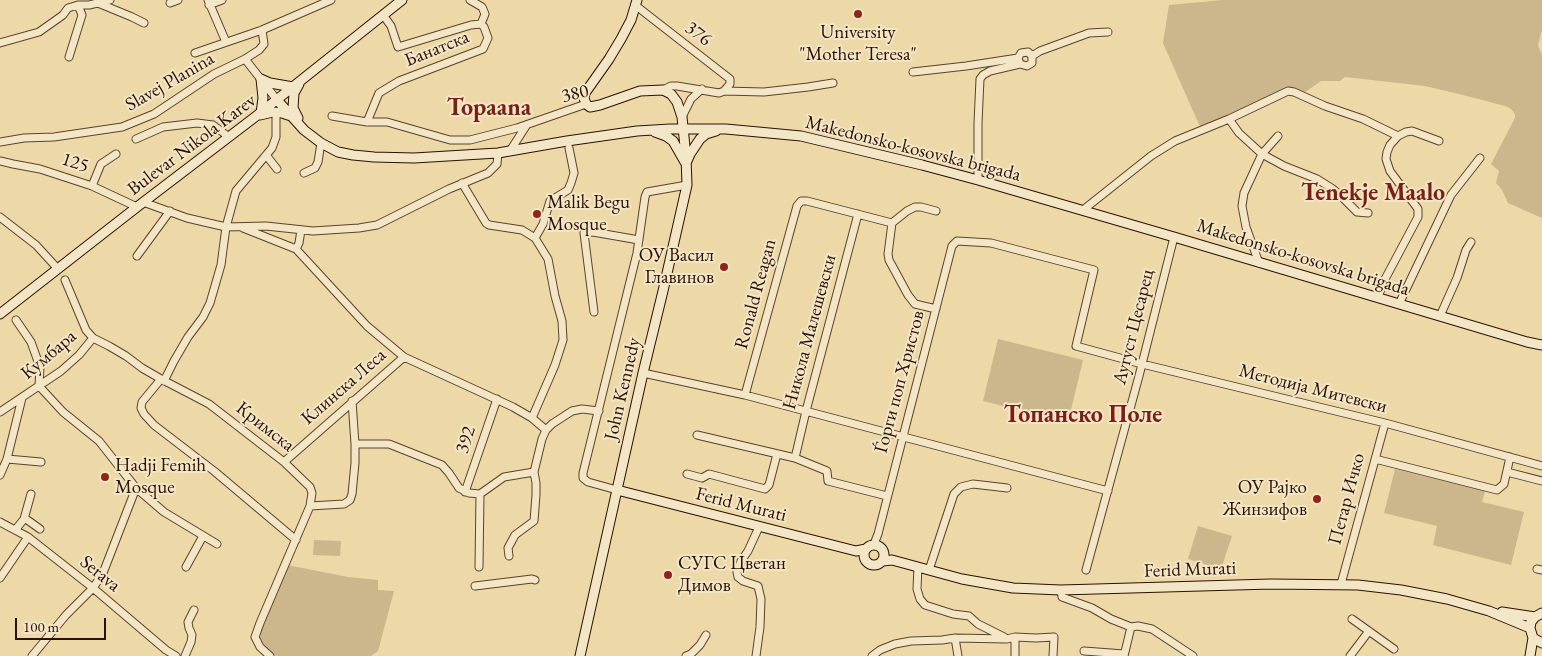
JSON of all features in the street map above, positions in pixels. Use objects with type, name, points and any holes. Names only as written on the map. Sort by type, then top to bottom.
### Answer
[{"type":"street","points":[[0,43],[40,32],[63,15],[68,8],[110,0]]},
{"type":"street","points":[[170,3],[178,0]]},
{"type":"street","points":[[222,0],[208,2],[226,42]]},
{"type":"street","points":[[195,53],[262,30],[331,0]]},
{"type":"street","name":"Bulevar Nikola Karev","points":[[0,314],[140,204],[258,115],[402,0]]},
{"type":"street","points":[[470,0],[482,7],[485,14],[481,24]]},
{"type":"street","points":[[98,3],[132,16],[144,23]]},
{"type":"street","points":[[586,104],[585,93],[621,39],[631,20],[636,3]]},
{"type":"street","name":"376","points":[[636,3],[730,79],[730,84],[724,91]]},
{"type":"street","points":[[69,57],[82,15],[78,5]]},
{"type":"street","name":"Банатска","points":[[367,122],[379,93],[399,82],[483,49],[488,38],[481,24],[471,25],[398,47],[391,26],[383,15]]},
{"type":"street","points":[[245,59],[263,46],[262,30]]},
{"type":"street","points":[[1032,56],[1040,51],[1089,33],[1108,32]]},
{"type":"street","points":[[913,72],[1019,61],[1027,66],[1032,63],[1032,56],[1028,52],[1021,53],[1019,61]]},
{"type":"street","name":"Slavej Planina","points":[[0,142],[24,138],[54,137],[122,127],[154,114],[214,74],[245,59],[277,100]]},
{"type":"street","points":[[978,180],[980,80],[983,75],[990,71],[1019,61]]},
{"type":"street","points":[[304,78],[294,93],[293,108],[304,130]]},
{"type":"street","points":[[258,115],[263,98],[261,79],[270,83],[293,87]]},
{"type":"street","points":[[663,90],[671,86],[677,86],[719,93],[724,91],[764,92],[808,88],[833,83]]},
{"type":"street","points":[[682,117],[691,99],[702,89]]},
{"type":"street","points":[[663,90],[671,94],[677,102],[684,129]]},
{"type":"street","name":"380","points":[[332,116],[367,122],[387,122],[450,140],[470,140],[527,125],[586,104],[590,108],[640,91],[663,90]]},
{"type":"street","points":[[1082,210],[1151,156],[1175,141],[1229,119],[1277,95],[1292,91],[1325,106],[1363,119],[1398,136]]},
{"type":"street","name":"Makedonsko-kosovska brigada","points":[[277,100],[304,130],[321,143],[338,152],[374,157],[414,158],[498,153],[645,130],[721,129],[802,136],[978,180],[1174,236],[1526,342],[1542,345]]},
{"type":"street","points":[[258,115],[276,112],[292,116]]},
{"type":"street","points":[[276,112],[276,137],[272,148],[236,191],[226,226],[220,265],[210,303],[162,380],[142,402],[140,408],[154,424],[214,471],[296,540]]},
{"type":"street","points":[[1229,119],[1240,133],[1262,154],[1284,166],[1317,179],[1333,189],[1357,212],[1368,213]]},
{"type":"street","points":[[136,139],[163,127],[197,123],[213,125],[229,137]]},
{"type":"street","points":[[510,151],[527,125]]},
{"type":"street","name":"John Kennedy","points":[[583,656],[617,490],[643,373],[664,292],[687,185],[684,129]]},
{"type":"street","points":[[686,164],[690,154],[700,140],[706,134],[721,129]]},
{"type":"street","points":[[645,130],[671,139],[677,146],[686,164]]},
{"type":"street","points":[[1378,297],[1384,281],[1418,216],[1418,209],[1390,171],[1386,159],[1390,145],[1398,136],[1412,131],[1439,141]]},
{"type":"street","points":[[1260,263],[1246,226],[1242,206],[1244,193],[1262,154],[1278,136]]},
{"type":"street","points":[[304,174],[316,168],[321,143]]},
{"type":"street","points":[[535,238],[543,224],[550,200],[568,190],[571,183],[574,173],[569,148]]},
{"type":"street","points":[[238,227],[266,226],[312,231],[377,225],[462,184],[488,174],[497,164],[498,153]]},
{"type":"street","points":[[92,186],[101,164],[116,154]]},
{"type":"street","points":[[266,154],[277,169]]},
{"type":"street","points":[[1399,304],[1451,195],[1480,158]]},
{"type":"street","name":"125","points":[[0,160],[40,169],[140,204],[170,211],[187,218],[238,227]]},
{"type":"street","points":[[462,184],[489,225],[522,230],[535,238],[548,259],[564,329],[563,340],[555,365],[532,418]]},
{"type":"street","points":[[617,490],[588,482],[582,476],[639,240],[643,206],[647,192],[687,185]]},
{"type":"street","name":"Ronald Reagan","points":[[745,395],[797,206],[800,201],[807,201],[858,214]]},
{"type":"street","points":[[936,211],[915,207],[892,223],[888,245],[889,260],[914,304],[936,309]]},
{"type":"street","points":[[138,256],[170,211]]},
{"type":"street","points":[[858,214],[892,223]]},
{"type":"street","name":"Никола Малешевски","points":[[795,458],[858,214]]},
{"type":"street","points":[[0,217],[36,245],[58,269]]},
{"type":"street","points":[[238,227],[296,249],[367,326],[404,356],[497,399],[532,418],[546,430]]},
{"type":"street","points":[[296,249],[300,243],[302,230]]},
{"type":"street","points":[[594,312],[584,233],[639,240]]},
{"type":"street","name":"Аугуст Цесарец","points":[[1086,570],[1142,364],[1174,236]]},
{"type":"street","name":"Ѓорги поп Христов","points":[[875,553],[887,496],[952,246],[957,241],[991,243],[1094,270],[1076,346]]},
{"type":"street","points":[[1440,316],[1466,250],[1471,242]]},
{"type":"street","points":[[65,280],[86,330],[93,338]]},
{"type":"street","points":[[16,320],[31,342],[40,367],[39,386],[62,412],[99,441],[136,488],[164,512],[217,544]]},
{"type":"street","name":"Кримска","points":[[93,338],[162,380],[210,404],[284,462],[310,487],[312,493],[310,506]]},
{"type":"street","name":"Кумбара","points":[[0,412],[61,371],[73,361],[93,338]]},
{"type":"street","name":"Методија Митевски","points":[[1076,346],[1142,364],[1385,423],[1542,466]]},
{"type":"street","name":"Клинска Леса","points":[[284,462],[404,356]]},
{"type":"street","points":[[643,373],[745,395],[1108,491]]},
{"type":"street","points":[[0,476],[7,458],[22,398]]},
{"type":"street","name":"392","points":[[465,492],[497,399]]},
{"type":"street","points":[[270,656],[260,647],[256,636],[310,506],[344,504],[350,500],[352,494],[354,444],[352,401]]},
{"type":"street","points":[[509,556],[508,548],[515,535],[534,521],[536,484],[534,472],[546,430],[572,411],[582,409],[599,411]]},
{"type":"street","name":"Петар Ичко","points":[[1341,584],[1385,423]]},
{"type":"street","points":[[697,435],[795,458],[827,471],[828,481],[887,496]]},
{"type":"street","points":[[354,444],[389,444],[436,462],[446,469],[459,488],[469,493],[480,494],[504,477],[534,472]]},
{"type":"street","points":[[687,474],[702,478],[709,474],[765,489],[770,484],[777,454]]},
{"type":"street","points":[[1375,459],[1497,490],[1504,484],[1510,456]]},
{"type":"street","points":[[7,458],[40,462]]},
{"type":"street","points":[[1507,472],[1542,481]]},
{"type":"street","points":[[929,570],[954,494],[961,487],[973,484],[1007,488]]},
{"type":"street","points":[[32,656],[66,615],[93,588],[103,573],[136,488]]},
{"type":"street","name":"Ferid Murati","points":[[617,490],[759,527],[875,553],[918,567],[979,583],[1005,587],[1061,590],[1262,584],[1341,584],[1417,592],[1489,611],[1530,628]]},
{"type":"street","points":[[16,529],[24,519],[31,494]]},
{"type":"street","points":[[479,567],[480,494]]},
{"type":"street","points":[[24,519],[40,529]]},
{"type":"street","name":"Serava","points":[[0,522],[28,537],[93,588],[166,650],[176,656]]},
{"type":"street","points":[[756,656],[761,599],[758,586],[743,581],[738,577],[737,572],[759,527]]},
{"type":"street","points":[[186,568],[203,536]]},
{"type":"street","points":[[0,578],[28,537]]},
{"type":"street","points":[[918,567],[917,589],[924,605],[953,614],[968,616],[978,624],[1007,638]]},
{"type":"street","points":[[476,586],[535,580]]},
{"type":"street","points":[[1061,590],[1062,597],[1092,608],[1111,619],[1131,627],[1152,628],[1184,653],[1193,656]]},
{"type":"street","points":[[185,656],[192,635],[188,628],[188,622],[194,610]]},
{"type":"street","name":"Ferid Murati","points":[[1489,611],[1538,615]]},
{"type":"street","points":[[1532,656],[1533,638],[1530,628],[1531,622],[1538,615]]},
{"type":"street","points":[[1352,619],[1394,649]]},
{"type":"street","points":[[1084,651],[1124,655],[1131,627]]},
{"type":"street","points":[[1350,656],[1369,631]]},
{"type":"street","points":[[686,656],[691,654],[700,645],[706,635]]},
{"type":"street","points":[[1015,637],[1015,656]]},
{"type":"street","points":[[872,656],[880,650],[895,644],[911,641],[1015,637],[1054,638],[1053,656]]},
{"type":"street","points":[[955,638],[958,656]]},
{"type":"street","points":[[1533,638],[1542,643]]},
{"type":"street","points":[[1532,656],[1542,647]]},
{"type":"shaded area","points":[[1223,0],[1542,0],[1542,30],[1538,45],[1542,55],[1542,218],[1508,203],[1502,190],[1496,183],[1499,171],[1491,164],[1515,118],[1515,114],[1505,106],[1467,96],[1425,86],[1345,77],[1340,81],[1321,81],[1301,95],[1292,91],[1201,129],[1163,43],[1169,5]]},
{"type":"shaded area","points":[[998,339],[1083,360],[1068,422],[983,401]]},
{"type":"shaded area","points":[[1395,469],[1485,491],[1482,502],[1524,512],[1511,565],[1433,545],[1437,526],[1384,513]]},
{"type":"shaded area","points":[[1198,526],[1232,536],[1221,569],[1188,559]]},
{"type":"shaded area","points":[[314,540],[341,541],[340,556],[313,555]]},
{"type":"shaded area","points":[[287,565],[348,577],[378,580],[378,590],[394,591],[378,651],[371,656],[277,656],[271,654],[260,639],[262,624]]},
{"type":"place","name":"University \"Mother Teresa\"","points":[[858,14]]},
{"type":"place","name":"Malik Begu Mosque","points":[[537,214]]},
{"type":"place","name":"ОУ Васил Главинов","points":[[724,267]]},
{"type":"place","name":"Hadji Femih Mosque","points":[[105,477]]},
{"type":"place","name":"ОУ Рајко Жинзифов","points":[[1317,499]]},
{"type":"place","name":"СУГС Цветан Димов","points":[[668,575]]},
{"type":"district","name":"Topaana","points":[[489,108]]},
{"type":"district","name":"Tenekje Maalo","points":[[1373,193]]},
{"type":"district","name":"Топанско Поле","points":[[1083,415]]}]
